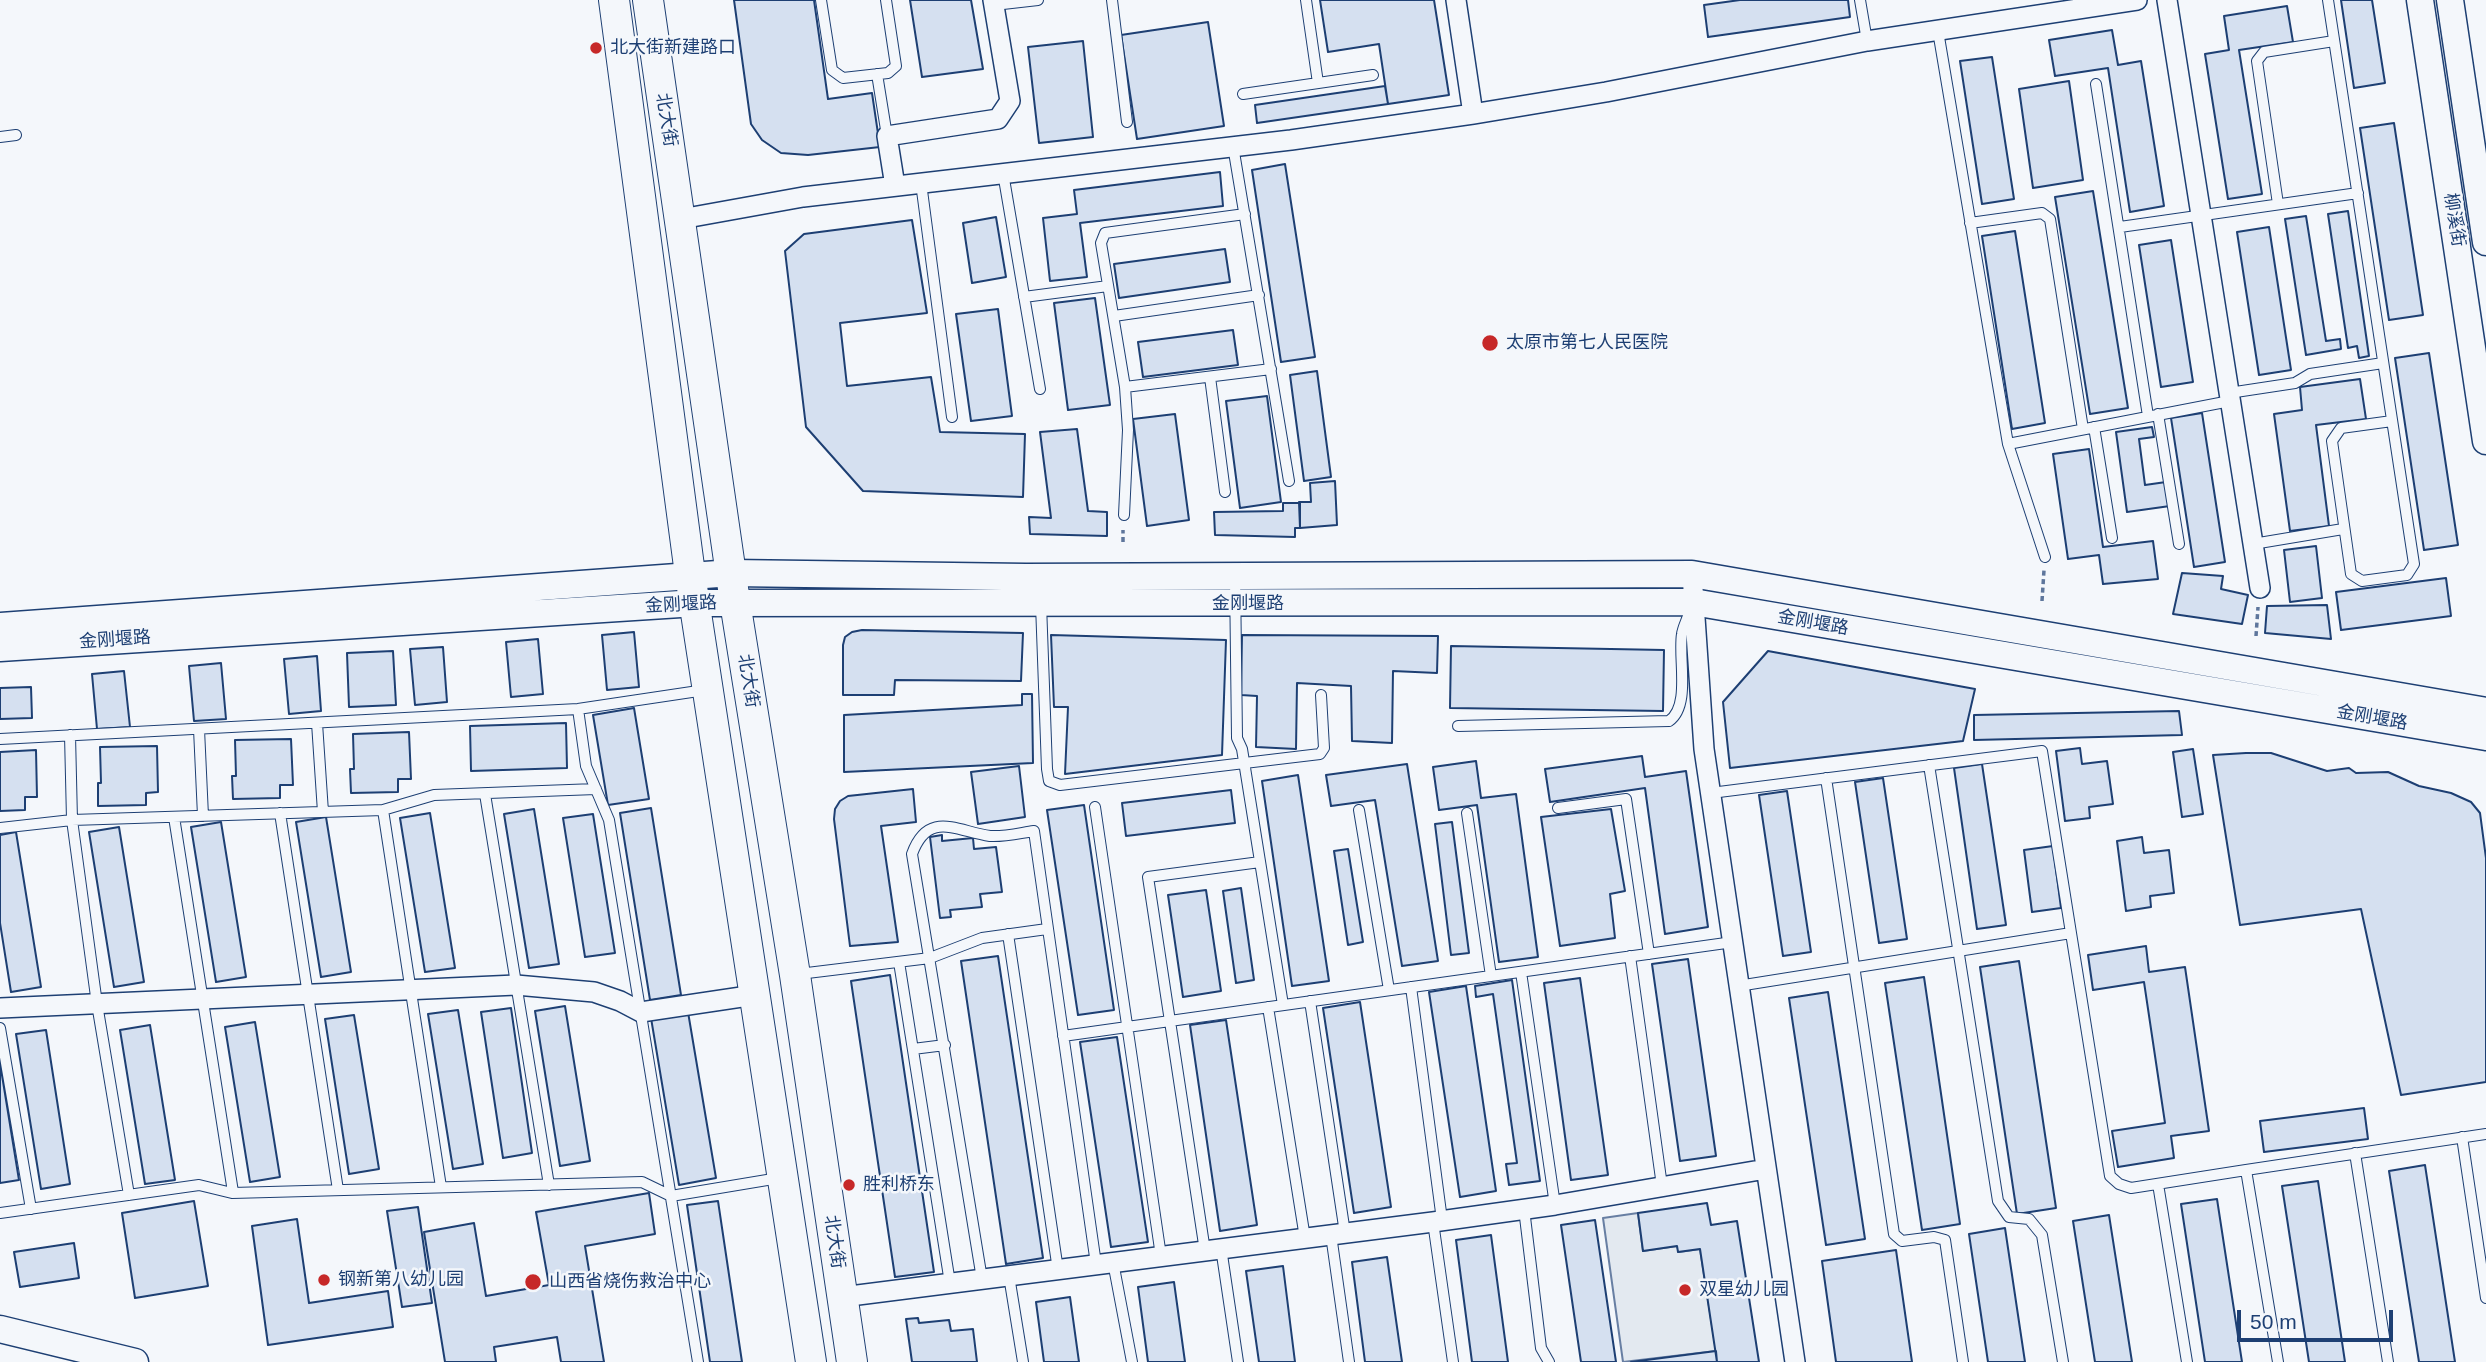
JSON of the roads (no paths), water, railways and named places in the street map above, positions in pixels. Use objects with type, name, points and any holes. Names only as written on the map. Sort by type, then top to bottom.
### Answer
[{"type":"main road","name":"北大街","points":[[614,0],[693,589],[811,1362]]},
{"type":"main road","name":"北大街","points":[[648,0],[735,602],[795,975],[852,1362]]},
{"type":"main road","name":"柳溪街","points":[[2420,0],[2479,340],[2486,441]]},
{"type":"main road","name":"柳溪街","points":[[2450,0],[2486,242]]},
{"type":"main road","points":[[0,626],[693,589],[732,573],[1027,577],[1692,574],[2486,711]]},
{"type":"main road","name":"金刚堰路","points":[[0,648],[693,589],[735,602],[1692,602],[2486,737]]},
{"type":"main road","points":[[0,1329],[135,1362]]},
{"type":"street","points":[[1456,0],[1474,114]]},
{"type":"street","points":[[681,219],[803,197],[1233,146],[1474,114],[1606,92],[1867,41],[2137,0]]},
{"type":"street","points":[[2167,0],[2260,588]]},
{"type":"street","points":[[895,186],[887,136],[998,119],[1010,101],[994,3]]},
{"type":"street","points":[[1692,574],[1704,749],[1795,1362]]},
{"type":"street","points":[[0,1008],[516,985],[594,992],[620,1000],[641,1012],[755,995]]},
{"type":"street","points":[[842,1297],[1555,1205],[1766,1168]]},
{"type":"lane","points":[[821,0],[832,70],[843,78],[888,73],[896,66],[886,0]]},
{"type":"lane","points":[[994,3],[1038,0]]},
{"type":"lane","points":[[1112,0],[1127,122]]},
{"type":"lane","points":[[1306,0],[1318,83]]},
{"type":"lane","points":[[1860,0],[1867,41]]},
{"type":"lane","points":[[2328,0],[2414,564],[2407,575],[2362,581],[2351,574],[2332,440],[2341,428],[2392,421]]},
{"type":"lane","points":[[1938,31],[2008,444],[2045,557]]},
{"type":"lane","points":[[2278,204],[2257,61],[2264,52],[2334,41]]},
{"type":"lane","points":[[877,75],[887,136]]},
{"type":"lane","points":[[1243,94],[1373,75]]},
{"type":"lane","points":[[2096,84],[2153,415],[2179,544]]},
{"type":"lane","points":[[0,137],[16,135]]},
{"type":"lane","points":[[1233,146],[1289,481]]},
{"type":"lane","points":[[1003,173],[1040,389]]},
{"type":"lane","points":[[921,183],[952,417]]},
{"type":"lane","points":[[2120,227],[2358,194]]},
{"type":"lane","points":[[1970,223],[2042,213],[2050,219],[2083,429]]},
{"type":"lane","points":[[1124,515],[1128,430],[1125,387],[1101,243],[1105,233],[1245,214]]},
{"type":"lane","points":[[1024,297],[1108,286]]},
{"type":"lane","points":[[1114,316],[1259,295]]},
{"type":"lane","points":[[2008,444],[2295,383],[2310,374],[2383,363]]},
{"type":"lane","points":[[1125,387],[1271,369]]},
{"type":"lane","points":[[1210,377],[1225,492]]},
{"type":"lane","points":[[2094,427],[2112,538]]},
{"type":"lane","points":[[2253,544],[2343,529]]},
{"type":"lane","points":[[1235,576],[1237,738],[1242,748],[1283,1005]]},
{"type":"lane","points":[[1458,726],[1669,721],[1676,716],[1681,705],[1682,634],[1692,602]]},
{"type":"lane","points":[[1041,603],[1047,769],[1049,781],[1060,785],[1321,754],[1324,747],[1321,695]]},
{"type":"lane","points":[[0,739],[578,709],[709,690]]},
{"type":"lane","points":[[578,709],[586,766],[609,820],[698,1362]]},
{"type":"lane","points":[[317,723],[323,812]]},
{"type":"lane","points":[[199,729],[203,816]]},
{"type":"lane","points":[[70,735],[72,820],[97,1004],[129,1195]]},
{"type":"lane","points":[[1711,793],[2042,751],[2110,1175],[2119,1184],[2131,1188],[2486,1134]]},
{"type":"lane","points":[[1929,765],[1998,1201],[2009,1217],[2029,1219],[2042,1235],[2063,1362]]},
{"type":"lane","points":[[1826,778],[1894,1234],[1902,1241],[1934,1237],[1945,1240],[1963,1362]]},
{"type":"lane","points":[[0,828],[72,820],[383,810],[434,795],[596,789]]},
{"type":"lane","points":[[485,794],[549,1185]]},
{"type":"lane","points":[[1558,808],[1626,799],[1649,954]]},
{"type":"lane","points":[[1095,807],[1161,1256]]},
{"type":"lane","points":[[383,810],[441,1187]]},
{"type":"lane","points":[[1359,810],[1389,990]]},
{"type":"lane","points":[[280,813],[338,1190]]},
{"type":"lane","points":[[1467,813],[1491,976]]},
{"type":"lane","points":[[174,817],[233,1192]]},
{"type":"lane","points":[[982,1279],[912,854],[923,832],[934,827],[948,826],[992,836],[1034,831],[1063,1035],[1105,1263],[1132,1362]]},
{"type":"lane","points":[[1238,1362],[1213,1250],[1170,1021],[1148,877],[1260,862]]},
{"type":"lane","points":[[795,975],[930,958],[982,938],[1048,929]]},
{"type":"lane","points":[[1738,986],[2071,933]]},
{"type":"lane","points":[[1008,934],[1058,1270]]},
{"type":"lane","points":[[1063,1035],[1733,942]]},
{"type":"lane","points":[[1630,956],[1662,1186]]},
{"type":"lane","points":[[899,962],[950,1283]]},
{"type":"lane","points":[[1521,972],[1555,1205]]},
{"type":"lane","points":[[1410,987],[1453,1362]]},
{"type":"lane","points":[[1310,1001],[1338,1234],[1349,1362]]},
{"type":"lane","points":[[1268,1007],[1305,1238]]},
{"type":"lane","points":[[0,1028],[31,1209]]},
{"type":"lane","points":[[913,1049],[945,1045]]},
{"type":"lane","points":[[2462,1137],[2486,1298]]},
{"type":"lane","points":[[2355,1153],[2388,1362]]},
{"type":"lane","points":[[2246,1170],[2278,1362]]},
{"type":"lane","points":[[0,1213],[199,1185],[233,1192],[642,1182],[671,1196],[783,1178]]},
{"type":"lane","points":[[2158,1184],[2187,1362]]},
{"type":"lane","points":[[1524,1209],[1541,1348],[1549,1362]]},
{"type":"lane","points":[[1009,1276],[1023,1362]]},
{"type":"place","name":"北大街新建路口","points":[[596,48]]},
{"type":"place","name":"太原市第七人民医院","points":[[1490,343]]},
{"type":"place","name":"胜利桥东","points":[[849,1185]]},
{"type":"place","name":"钢新第八幼儿园","points":[[324,1280]]},
{"type":"place","name":"山西省烧伤救治中心","points":[[533,1282]]},
{"type":"place","name":"双星幼儿园","points":[[1685,1290]]}]
